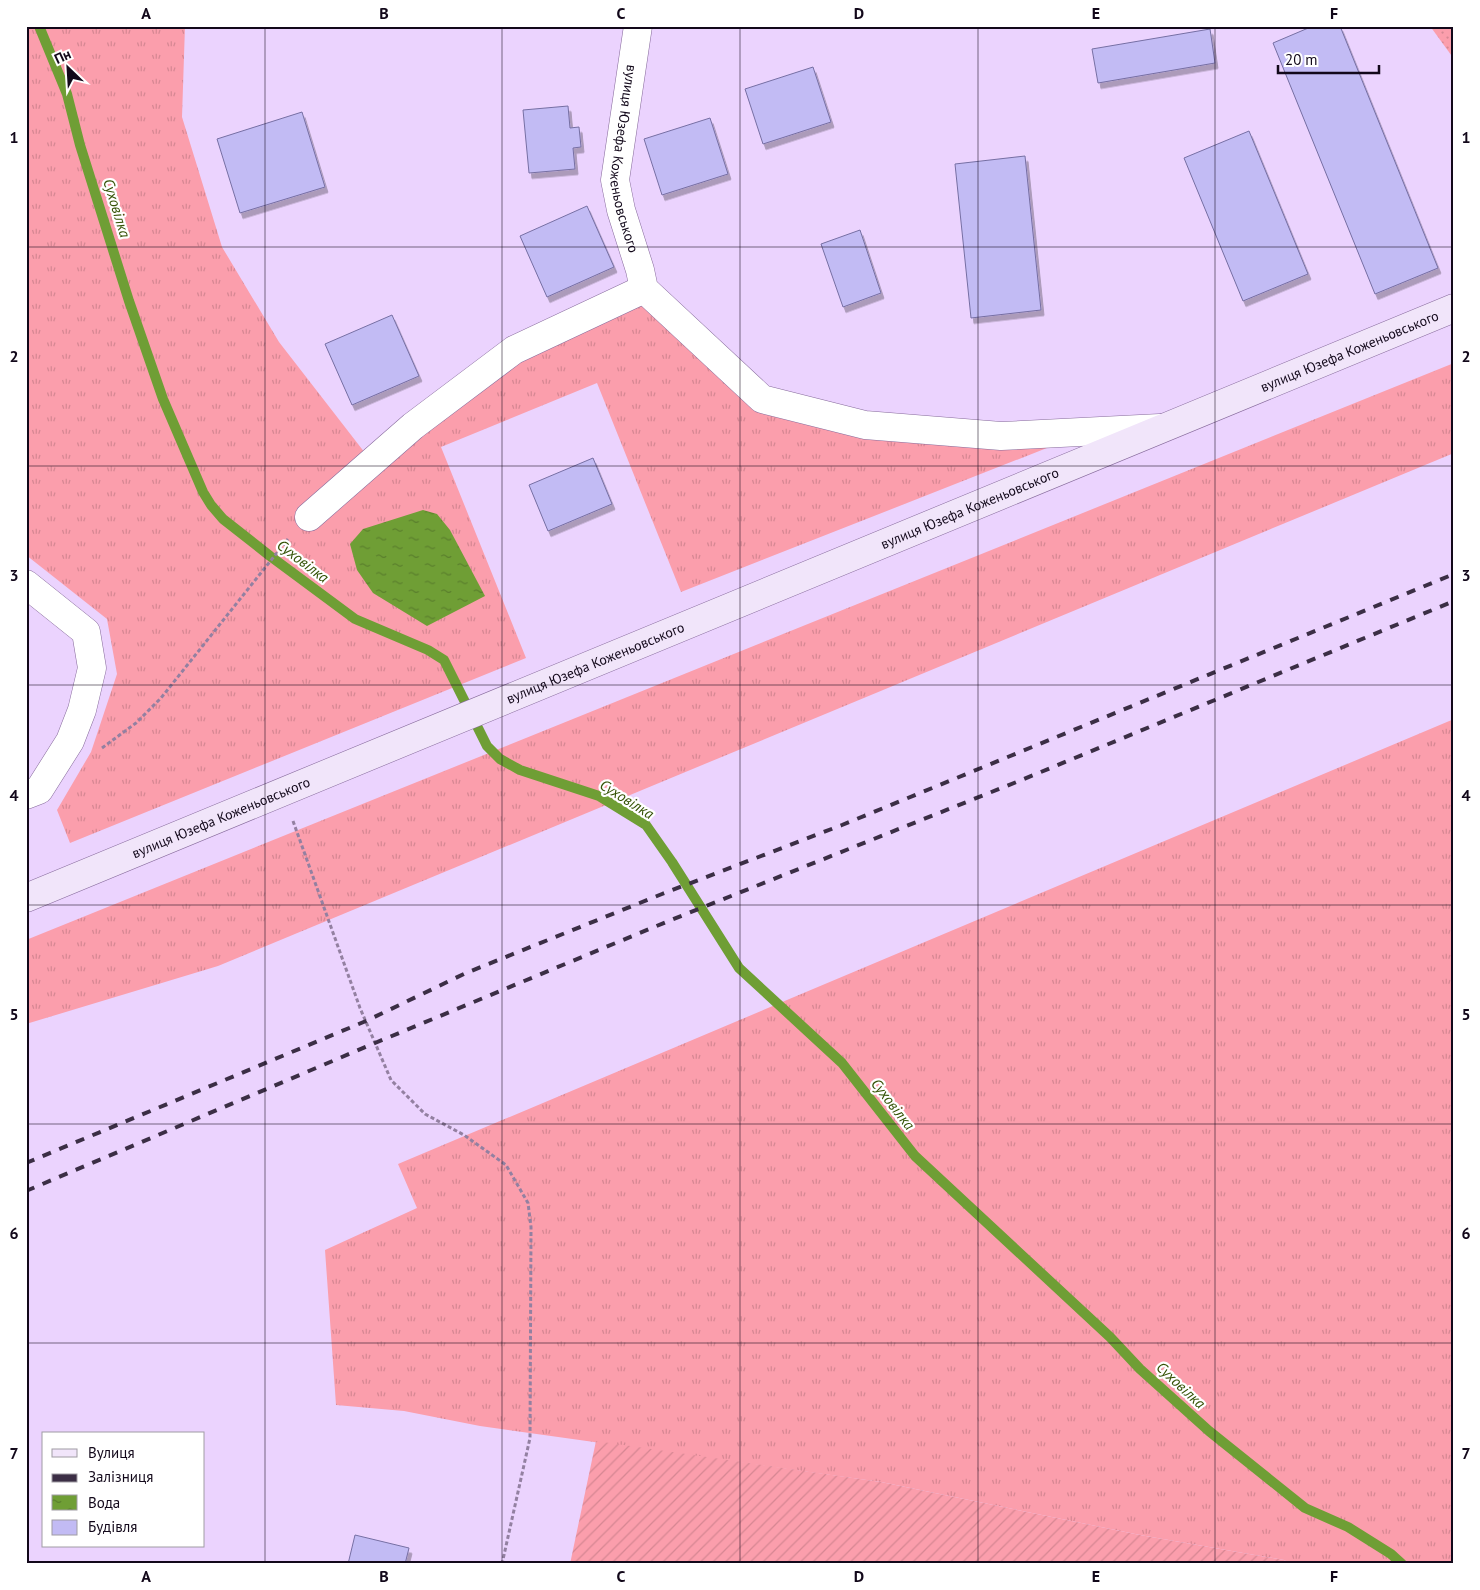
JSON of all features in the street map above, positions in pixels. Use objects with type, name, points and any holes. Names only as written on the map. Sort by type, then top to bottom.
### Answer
[{"type":"main road","name":"вулиця Юзефа Коженьовського","points":[[26,898],[1454,308]]},
{"type":"street","name":"вулиця Юзефа Коженьовського","points":[[638,26],[615,180],[621,210],[644,289],[762,399],[865,424],[1001,436],[1164,428]]},
{"type":"street","points":[[309,517],[413,426],[514,350],[644,289]]},
{"type":"street","points":[[26,584],[86,632],[92,668],[82,710],[70,741],[39,790],[26,795]]},
{"type":"path","points":[[97,752],[136,723],[161,698],[278,550]]},
{"type":"path","points":[[283,792],[360,1008],[390,1080],[425,1114],[464,1135],[506,1165],[528,1203],[531,1227],[530,1438],[502,1564]]},
{"type":"green space","points":[[26,26],[185,26],[182,117],[222,247],[279,342],[372,462],[413,426],[637,293],[754,405],[1057,444],[681,592],[597,383],[441,447],[526,658],[70,843],[57,810],[91,752],[117,674],[107,619],[26,555]]},
{"type":"green space","points":[[1430,26],[1454,26],[1454,59]]},
{"type":"green space","points":[[1454,363],[1454,453],[218,966],[26,1024],[26,940]]},
{"type":"green space","points":[[1454,719],[1454,1564],[1291,1564],[1284,1560],[1140,1535],[881,1482],[480,1426],[404,1411],[336,1405],[325,1250],[417,1208],[398,1164]]},
{"type":"green space","points":[[596,1441],[881,1482],[1140,1535],[1284,1560],[1291,1564],[570,1564]]},
{"type":"water","points":[[423,510],[437,514],[450,530],[485,596],[427,626],[373,593],[357,570],[350,544],[363,529]]},
{"type":"building","points":[[1313,26],[1340,26],[1438,268],[1375,294],[1273,43]]},
{"type":"building","points":[[1210,29],[1215,63],[1098,83],[1092,49]]},
{"type":"building","points":[[813,67],[831,122],[763,144],[745,89]]},
{"type":"building","points":[[568,106],[570,128],[579,127],[581,147],[573,148],[575,169],[529,173],[523,110]]},
{"type":"building","points":[[302,112],[325,187],[240,213],[217,139]]},
{"type":"building","points":[[710,118],[728,174],[662,195],[644,139]]},
{"type":"building","points":[[1249,131],[1308,274],[1243,301],[1184,158]]},
{"type":"building","points":[[1025,156],[1041,310],[971,318],[955,164]]},
{"type":"building","points":[[587,206],[614,267],[547,297],[520,236]]},
{"type":"building","points":[[860,230],[881,293],[843,307],[821,244]]},
{"type":"building","points":[[392,315],[419,376],[352,405],[325,344]]},
{"type":"building","points":[[593,458],[612,504],[548,531],[529,485]]},
{"type":"building","points":[[355,1535],[409,1548],[405,1564],[348,1564]]},
{"type":"waterway","name":"Суховілка","points":[[39,26],[67,94],[80,145],[129,301],[163,399],[203,492],[223,519],[355,619],[428,650],[444,660],[487,746],[500,759],[520,770],[599,796],[646,825],[672,862],[739,968],[842,1063],[915,1156],[1110,1337],[1140,1369],[1209,1431],[1305,1508],[1348,1527],[1391,1554],[1402,1564]]},
{"type":"railway","points":[[26,1163],[366,1021],[466,973],[662,894],[842,825],[1454,574]]},
{"type":"railway","points":[[26,1191],[671,920],[1024,779],[1454,601]]}]
